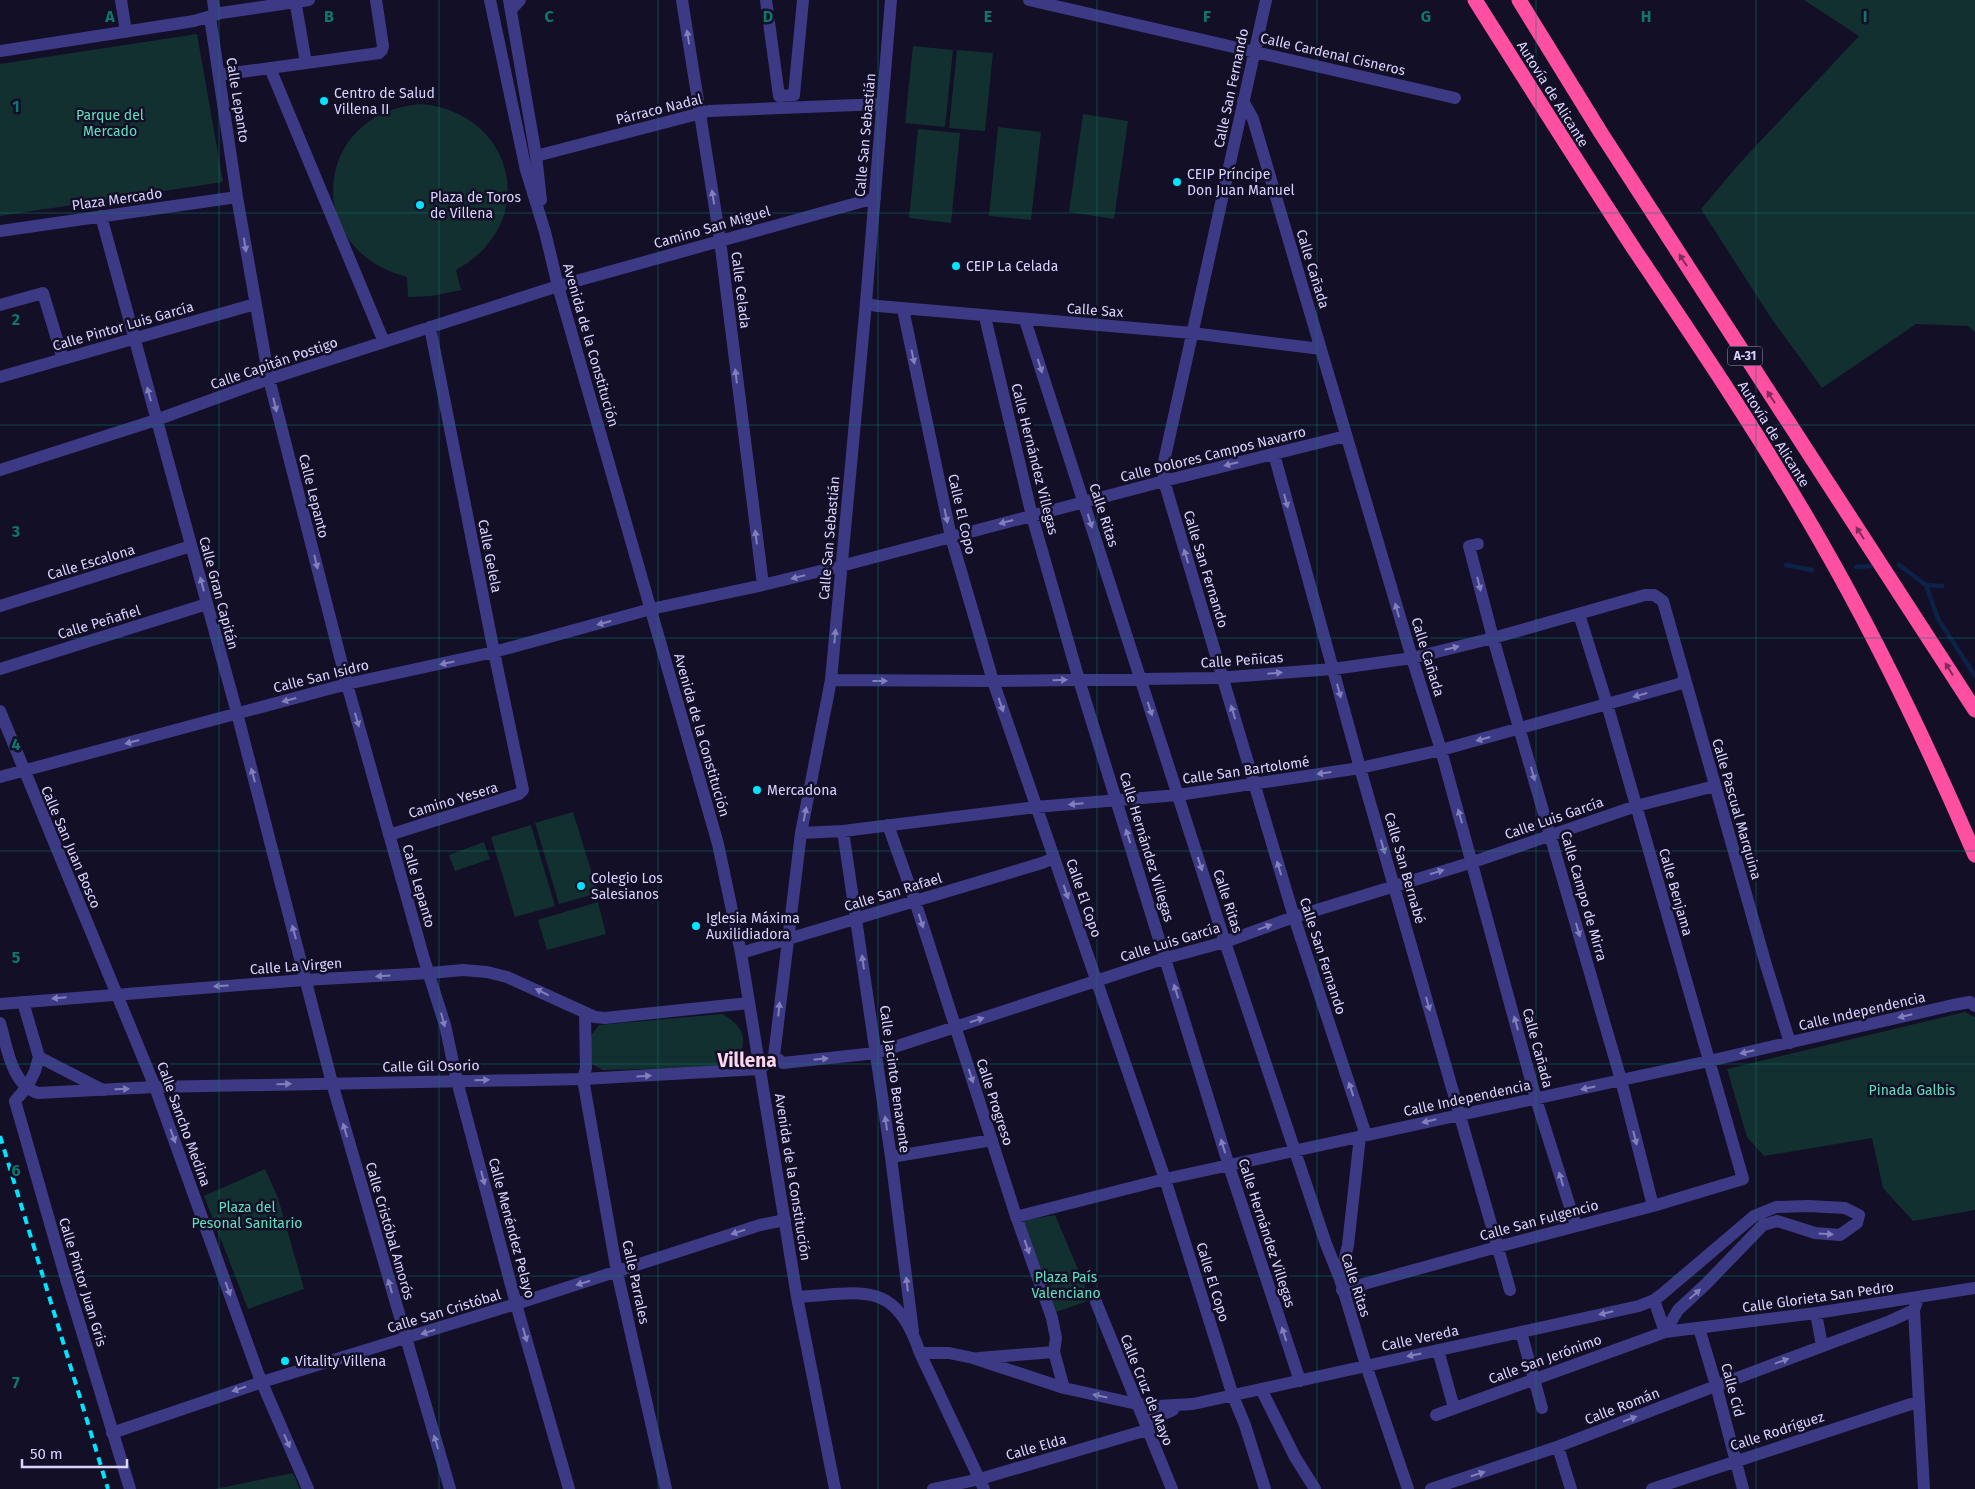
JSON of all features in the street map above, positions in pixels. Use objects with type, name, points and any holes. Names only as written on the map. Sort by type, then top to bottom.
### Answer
[{"type":"highway","name":"Autovía de Alicante","points":[[1475,0],[1567,147],[1736,402],[1821,541],[1885,657],[1940,774],[1975,855]]},
{"type":"highway","name":"Autovía de Alicante","points":[[1519,0],[1612,150],[1975,710]]},
{"type":"street","points":[[121,0],[126,32]]},
{"type":"street","name":"Calle Lepanto","points":[[213,0],[212,16],[218,75],[269,379],[347,684],[424,959],[430,973]]},
{"type":"street","points":[[0,50],[194,21],[212,16],[309,0]]},
{"type":"street","points":[[218,75],[379,53],[383,46],[376,0]]},
{"type":"street","name":"Avenida de la Constitución","points":[[490,0],[526,170],[718,844],[741,953],[797,1297],[835,1489]]},
{"type":"street","name":"Calle Celada","points":[[682,0],[720,240],[763,586]]},
{"type":"street","points":[[766,0],[779,96],[794,95],[803,0]]},
{"type":"street","name":"Calle San Sebastián","points":[[774,1056],[801,833],[831,680],[866,304],[891,0]]},
{"type":"street","name":"Calle Cardenal Cisneros","points":[[1029,0],[1063,4],[1455,98]]},
{"type":"street","name":"Calle San Fernando","points":[[1266,0],[1163,466],[1164,480],[1222,677],[1294,917],[1363,1136],[1341,1285]]},
{"type":"street","points":[[295,1],[306,63]]},
{"type":"street","points":[[511,2],[536,156],[545,232]]},
{"type":"street","points":[[270,68],[384,342]]},
{"type":"street","name":"Calle Cañada","points":[[1243,101],[1253,119],[1412,658],[1442,750],[1536,1099],[1576,1226]]},
{"type":"street","name":"Párraco Nadal","points":[[536,156],[709,111],[882,104]]},
{"type":"street","name":"Plaza Mercado","points":[[0,232],[238,197]]},
{"type":"street","name":"Camino San Miguel","points":[[558,286],[875,198]]},
{"type":"street","name":"Calle Gran Capitán","points":[[101,216],[237,714],[302,960],[304,980]]},
{"type":"street","name":"Calle Capitán Postigo","points":[[0,470],[156,420],[269,379],[558,286]]},
{"type":"street","points":[[0,305],[43,293],[63,358]]},
{"type":"street","name":"Calle Pintor Luis García","points":[[0,377],[134,337],[255,304]]},
{"type":"street","name":"Calle Sax","points":[[866,304],[985,317],[1192,333],[1321,349]]},
{"type":"street","name":"Calle El Copo","points":[[903,309],[951,537],[993,681],[1165,1179],[1233,1396],[1245,1425],[1265,1489]]},
{"type":"street","name":"Calle Hernández Villegas","points":[[985,317],[1032,516],[1079,680],[1229,1166],[1300,1381]]},
{"type":"street","name":"Calle Ritas","points":[[1025,320],[1225,942],[1408,1489]]},
{"type":"street","name":"Calle Gelela","points":[[430,327],[523,790]]},
{"type":"street","name":"Calle Dolores Campos Navarro","points":[[651,610],[763,586],[1164,480],[1346,436]]},
{"type":"street","name":"Calle San Bernabé","points":[[1274,454],[1360,768],[1510,1290]]},
{"type":"street","name":"Calle Campo de Mirra","points":[[1478,544],[1469,546],[1493,638],[1621,1080],[1652,1206]]},
{"type":"street","name":"Calle Escalona","points":[[0,606],[191,546]]},
{"type":"street","name":"Calle Peñicas","points":[[831,680],[993,681],[1140,679],[1222,677],[1333,669],[1412,658],[1493,638],[1645,595]]},
{"type":"street","name":"Calle Pascual Marquina","points":[[1645,595],[1654,595],[1663,601],[1766,965],[1790,1043]]},
{"type":"street","name":"Calle Peñafiel","points":[[0,669],[207,604]]},
{"type":"street","name":"Calle San Isidro","points":[[0,777],[347,684],[494,652],[651,610]]},
{"type":"street","name":"Calle Benjama","points":[[1579,614],[1607,704],[1743,1179]]},
{"type":"street","name":"Calle San Bartolomé","points":[[801,833],[843,831],[1036,808],[1178,795],[1360,768],[1442,750],[1680,684],[1685,679]]},
{"type":"street","name":"Calle San Juan Bosco","points":[[0,711],[116,994]]},
{"type":"street","name":"Calle Luis García","points":[[774,1056],[783,1063],[876,1053],[1166,958],[1225,942],[1294,917],[1472,862],[1636,806],[1715,786]]},
{"type":"street","name":"Camino Yesera","points":[[390,835],[519,794],[523,790]]},
{"type":"street","name":"Calle Progreso","points":[[888,826],[1016,1217],[1052,1318],[1056,1338],[1054,1352],[1064,1388]]},
{"type":"street","name":"Calle Jacinto Benavente","points":[[843,831],[891,1157],[913,1332]]},
{"type":"street","name":"Calle San Rafael","points":[[741,953],[857,920],[1054,858]]},
{"type":"street","name":"Calle La Virgen","points":[[0,1004],[304,980],[463,970],[497,974],[532,988],[585,1014],[605,1018],[749,1003]]},
{"type":"street","name":"Calle Menéndez Pelayo","points":[[430,973],[516,1304],[569,1489]]},
{"type":"street","name":"Calle Cristóbal Amorós","points":[[304,980],[405,1339],[450,1489]]},
{"type":"street","name":"Calle Sancho Medina","points":[[116,994],[155,1088],[262,1382],[308,1489]]},
{"type":"street","points":[[23,1002],[39,1057]]},
{"type":"street","name":"Calle Independencia","points":[[1016,1217],[1165,1179],[1709,1061],[1953,1005],[1970,1002],[1975,1006]]},
{"type":"street","name":"Calle Parrales","points":[[585,1014],[586,1068],[583,1079],[617,1272],[666,1489]]},
{"type":"street","points":[[0,1023],[13,1065],[21,1082],[26,1087]]},
{"type":"street","points":[[760,1069],[774,1056]]},
{"type":"street","name":"Calle Gil Osorio","points":[[39,1057],[103,1090]]},
{"type":"street","name":"Calle Pintor Juan Gris","points":[[39,1057],[35,1071],[15,1101],[130,1489]]},
{"type":"street","name":"Calle Gil Osorio","points":[[26,1087],[38,1093],[332,1083],[583,1079],[760,1069]]},
{"type":"street","points":[[891,1157],[992,1140]]},
{"type":"street","name":"Calle San Fulgencio","points":[[1341,1285],[1497,1247],[1652,1206],[1743,1179]]},
{"type":"street","points":[[1665,1332],[1654,1300],[1776,1207],[1845,1208],[1859,1215],[1857,1223],[1840,1235],[1815,1233],[1777,1221],[1759,1220]]},
{"type":"street","name":"Calle San Cristóbal","points":[[112,1432],[262,1382],[405,1339],[760,1225],[785,1220]]},
{"type":"street","points":[[1665,1332],[1678,1310],[1707,1283],[1759,1220]]},
{"type":"street","name":"Calle Glorieta San Pedro","points":[[1665,1332],[1816,1313],[1975,1288]]},
{"type":"street","points":[[797,1297],[857,1293],[874,1295],[894,1305],[913,1332],[920,1353],[982,1484]]},
{"type":"street","points":[[1918,1298],[1914,1310],[1915,1404],[1924,1489]]},
{"type":"street","name":"Calle Vereda","points":[[1147,1430],[1149,1422],[1154,1417],[1193,1404],[1639,1306],[1654,1300]]},
{"type":"street","name":"Calle Cruz de Mayo","points":[[1096,1302],[1172,1489]]},
{"type":"street","name":"Calle Román","points":[[1431,1489],[1558,1447],[1914,1310]]},
{"type":"street","points":[[1816,1313],[1822,1346]]},
{"type":"street","name":"Calle Cid","points":[[1699,1328],[1716,1385],[1742,1489]]},
{"type":"street","points":[[1521,1332],[1542,1408]]},
{"type":"street","name":"Calle San Jerónimo","points":[[1436,1414],[1665,1332]]},
{"type":"street","points":[[1438,1350],[1454,1408]]},
{"type":"street","points":[[920,1353],[949,1353],[973,1358],[1054,1352]]},
{"type":"street","name":"Calle Vereda","points":[[973,1358],[1064,1388],[1136,1404],[1158,1406],[1193,1404]]},
{"type":"street","points":[[1261,1389],[1295,1457],[1315,1489]]},
{"type":"street","name":"Calle Rodríguez","points":[[1652,1489],[1736,1460],[1915,1404]]},
{"type":"street","name":"Calle Elda","points":[[933,1489],[982,1484],[1147,1430]]},
{"type":"street","points":[[1558,1447],[1572,1489]]},
{"type":"green space","points":[[1804,0],[1975,0],[1975,332],[1968,326],[1916,324],[1822,388],[1771,318],[1701,209],[1739,164],[1859,36]]},
{"type":"green space","name":"Parque del Mercado","points":[[197,34],[223,182],[0,216],[0,64]]},
{"type":"green space","points":[[913,46],[953,50],[945,127],[905,123]]},
{"type":"green space","points":[[957,50],[993,53],[985,131],[949,128]]},
{"type":"green space","name":"Plaza de Toros de Villena","points":[[421,104],[454,112],[479,127],[496,148],[506,173],[507,200],[499,226],[483,250],[456,270],[461,290],[432,296],[408,297],[407,277],[373,262],[349,240],[336,213],[333,183],[341,155],[358,131],[385,113]]},
{"type":"green space","points":[[1083,114],[1128,121],[1114,219],[1069,212]]},
{"type":"green space","points":[[998,127],[1041,132],[1031,220],[989,216]]},
{"type":"green space","points":[[918,129],[960,133],[951,223],[909,218]]},
{"type":"green space","points":[[573,812],[598,893],[559,904],[535,823]]},
{"type":"green space","points":[[531,825],[555,906],[515,917],[491,837]]},
{"type":"green space","points":[[484,842],[490,859],[455,871],[449,855]]},
{"type":"green space","points":[[598,902],[606,934],[547,950],[538,920]]},
{"type":"green space","name":"Pinada Galbis","points":[[1965,1012],[1975,1017],[1975,1210],[1913,1221],[1883,1188],[1872,1138],[1764,1156],[1747,1137],[1727,1069]]},
{"type":"green space","points":[[722,1014],[737,1025],[743,1038],[741,1052],[730,1067],[603,1070],[592,1064],[589,1038],[599,1025]]},
{"type":"green space","name":"Plaza del Pesonal Sanitario","points":[[265,1169],[278,1198],[304,1289],[248,1309],[204,1196]]},
{"type":"green space","name":"Plaza País Valenciano","points":[[1055,1215],[1091,1300],[1056,1312],[1024,1220]]},
{"type":"green space","points":[[293,1473],[300,1489],[215,1489]]},
{"type":"waterway","points":[[1786,565],[1812,570]]},
{"type":"waterway","points":[[1899,565],[1926,585],[1942,586]]},
{"type":"waterway","points":[[1856,567],[1870,566]]},
{"type":"waterway","points":[[1926,585],[1938,619],[1975,676]]},
{"type":"railway","points":[[0,1136],[108,1489]]},
{"type":"place","name":"Centro de Salud Villena II","points":[[324,101]]},
{"type":"place","name":"CEIP Príncipe Don Juan Manuel","points":[[1177,182]]},
{"type":"place","name":"Plaza de Toros de Villena","points":[[420,205]]},
{"type":"place","name":"CEIP La Celada","points":[[956,266]]},
{"type":"place","name":"Mercadona","points":[[757,790]]},
{"type":"place","name":"Colegio Los Salesianos","points":[[581,886]]},
{"type":"place","name":"Iglesia Máxima Auxilidiadora","points":[[696,926]]},
{"type":"place","name":"Vitality Villena","points":[[285,1361]]},
{"type":"district","name":"Villena","points":[[747,1060]]}]
